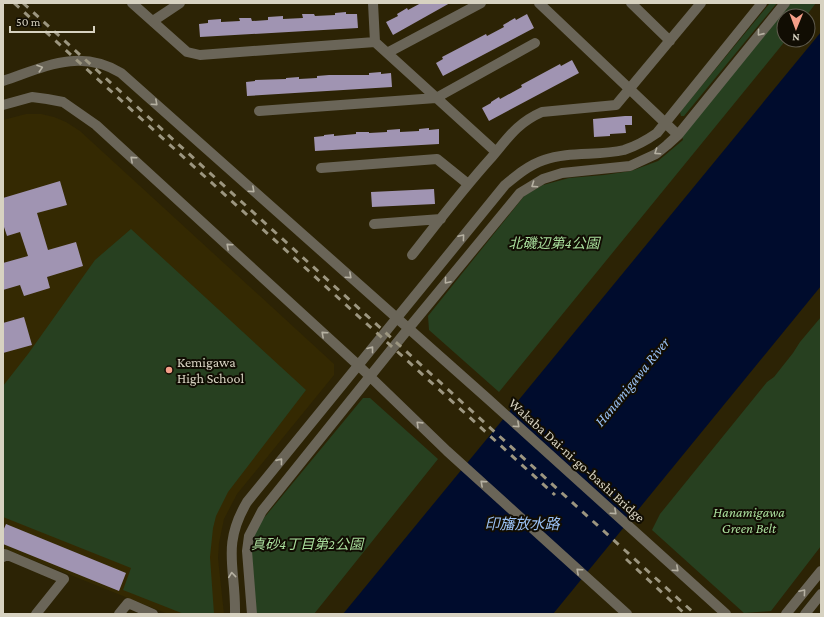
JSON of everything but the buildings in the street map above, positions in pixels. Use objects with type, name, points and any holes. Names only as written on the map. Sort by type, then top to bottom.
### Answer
[{"type":"street","points":[[132,3],[187,52],[200,55],[375,42]]},
{"type":"street","points":[[153,21],[180,3]]},
{"type":"street","points":[[373,3],[375,42],[496,152]]},
{"type":"street","points":[[387,53],[481,3]]},
{"type":"street","points":[[539,3],[678,135]]},
{"type":"street","points":[[630,3],[670,41]]},
{"type":"street","points":[[412,255],[468,184],[518,126],[542,112],[616,105],[700,3]]},
{"type":"street","points":[[235,614],[230,553],[232,536],[238,516],[247,502],[395,318],[505,185],[524,169],[544,160],[560,156],[623,150],[645,140],[657,132],[666,123],[762,3]]},
{"type":"street","points":[[252,614],[247,551],[249,536],[262,511],[408,329],[520,193],[543,179],[562,173],[630,166],[656,154],[678,135],[785,3]]},
{"type":"street","points":[[259,111],[436,98],[535,43]]},
{"type":"street","name":"Wakaba Dai-ni-go-bashi Bridge","points":[[4,78],[63,61],[92,61],[121,73],[395,318],[488,399],[726,614]]},
{"type":"street","points":[[3,105],[32,97],[63,102],[96,125],[370,376],[447,450],[626,614]]},
{"type":"street","points":[[321,168],[437,159],[468,184]]},
{"type":"street","points":[[374,224],[440,219]]},
{"type":"street","points":[[3,557],[5,554],[64,579],[36,614]]},
{"type":"street","points":[[786,614],[821,571]]},
{"type":"street","points":[[805,614],[821,594]]},
{"type":"street","points":[[119,614],[128,604],[152,614]]},
{"type":"shaded area","name":"Kemigawa High School","points":[[26,114],[41,114],[54,117],[66,122],[80,131],[334,364],[334,375],[237,494],[224,519],[219,543],[218,558],[224,614],[168,614],[3,548],[3,120]]},
{"type":"green space","points":[[770,3],[777,3],[684,116],[681,116],[680,112]]},
{"type":"green space","name":"北磯辺第4公園","points":[[790,3],[816,3],[812,8],[786,8]]},
{"type":"green space","name":"北磯辺第4公園","points":[[776,20],[776,48],[779,48],[499,392],[429,330],[428,316],[525,195],[543,185],[569,178],[631,171],[658,161],[683,140],[682,136]]},
{"type":"green space","name":"Kemigawa High School","points":[[131,229],[306,390],[228,492],[216,516],[213,528],[210,557],[214,614],[184,614],[123,590],[131,568],[3,517],[3,386],[28,354],[95,260]]},
{"type":"green space","name":"Hanamigawa Green Belt","points":[[821,317],[821,546],[771,611],[744,613],[652,530],[660,514],[767,382],[774,377]]},
{"type":"green space","name":"真砂4丁目第2公園","points":[[363,398],[370,398],[438,459],[314,614],[256,614],[252,541],[259,524]]},
{"type":"water","name":"印旛放水路","points":[[821,32],[821,286],[553,614],[343,614],[808,48],[816,48],[816,38]]},
{"type":"railway","points":[[14,3],[555,495]]},
{"type":"railway","points":[[23,3],[695,614]]},
{"type":"railway","points":[[626,559],[685,614]]},
{"type":"place","name":"Kemigawa High School","points":[[169,370]]},
{"type":"water label","name":"Hanamigawa River","points":[[632,382]]}]
